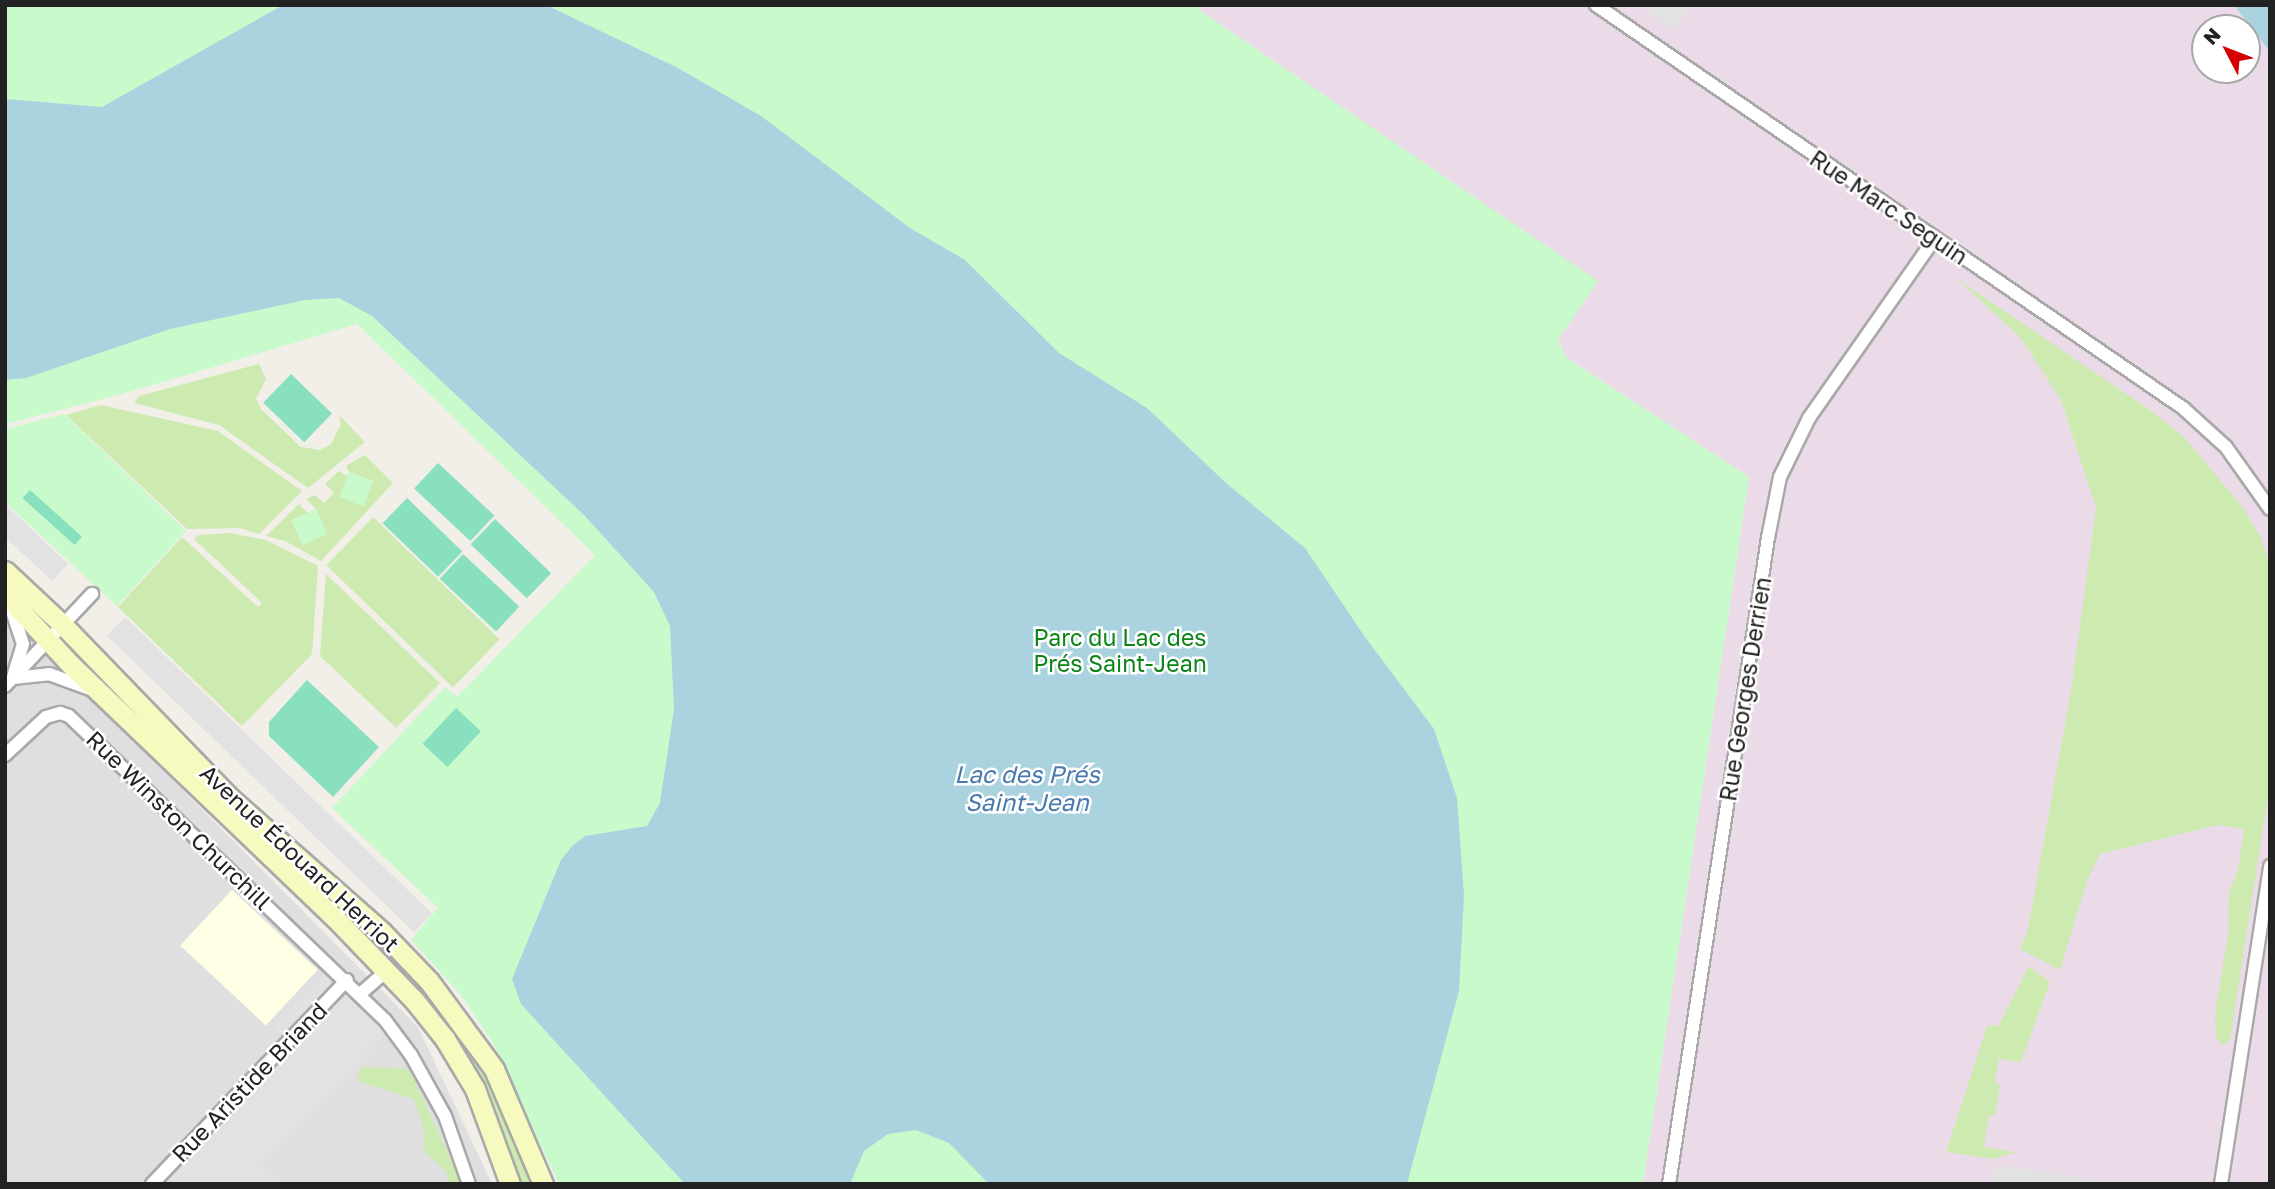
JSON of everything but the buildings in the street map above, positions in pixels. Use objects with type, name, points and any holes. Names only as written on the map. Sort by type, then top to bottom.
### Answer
[{"type":"main road","name":"Avenue Édouard Herriot","points":[[5,571],[63,625],[230,798],[382,932],[429,981],[494,1069],[542,1184]]},
{"type":"main road","name":"Avenue Édouard Herriot","points":[[6,594],[100,693],[388,970],[445,1039],[475,1089],[510,1184]]},
{"type":"street","name":"Rue Marc Seguin","points":[[1596,5],[2183,408],[2226,447],[2270,509]]},
{"type":"street","name":"Rue Georges Derrien","points":[[1670,1184],[1768,538],[1780,477],[1809,418],[1935,238]]},
{"type":"street","points":[[6,594],[23,644],[9,682]]},
{"type":"street","points":[[9,682],[92,594]]},
{"type":"street","name":"Avenue Édouard Herriot","points":[[9,682],[49,674],[100,693]]},
{"type":"street","name":"Rue Winston Churchill","points":[[5,755],[46,717],[60,713],[69,716],[346,980],[399,1038],[445,1116],[468,1184]]},
{"type":"street","points":[[2221,1184],[2270,866]]},
{"type":"street","points":[[360,994],[388,970]]},
{"type":"street","name":"Rue Aristide Briand","points":[[152,1184],[346,980]]},
{"type":"shaded area","points":[[1202,5],[2234,5],[2241,14],[2191,14],[2191,84],[2261,84],[2261,40],[2270,52],[2270,1184],[1643,1184],[1749,477],[1567,358],[1558,340],[1597,281],[1199,10]]},
{"type":"shaded area","points":[[1640,5],[1692,5],[1675,30]]},
{"type":"shaded area","points":[[5,504],[68,564],[52,581],[5,537]]},
{"type":"shaded area","points":[[5,611],[418,1027],[492,1184],[5,1184]]},
{"type":"shaded area","points":[[125,617],[432,914],[414,932],[107,636]]},
{"type":"shaded area","points":[[232,890],[318,970],[266,1025],[180,946]]},
{"type":"shaded area","points":[[327,973],[388,1032],[260,1162],[282,1184],[139,1184],[282,1035],[275,1027]]},
{"type":"shaded area","points":[[1995,1165],[2123,1184],[1992,1184]]},
{"type":"green space","name":"Parc du Lac des Prés Saint-Jean","points":[[5,5],[1202,5],[1199,10],[1598,281],[1558,340],[1567,358],[1749,477],[1643,1184],[559,1184],[493,1043],[461,995],[411,940],[438,908],[332,808],[445,687],[457,697],[595,555],[357,324],[119,395],[5,424]]},
{"type":"green space","points":[[1957,279],[2150,410],[2182,435],[2241,505],[2260,536],[2270,564],[2270,785],[2230,1040],[2222,1046],[2216,1037],[2215,1014],[2228,935],[2229,893],[2238,870],[2244,829],[2218,825],[2100,854],[2087,881],[2060,970],[2020,949],[2028,929],[2071,691],[2096,508],[2061,400],[2020,337]]},
{"type":"green space","points":[[259,364],[266,379],[256,399],[261,409],[301,447],[320,450],[331,444],[341,424],[339,415],[365,442],[308,488],[219,425],[134,403],[139,396]]},
{"type":"green space","points":[[291,374],[332,414],[304,442],[263,403]]},
{"type":"green space","points":[[101,405],[218,431],[302,491],[259,534],[240,528],[187,529],[66,415]]},
{"type":"green space","points":[[64,414],[186,531],[117,606],[5,502],[5,429]]},
{"type":"green space","points":[[365,455],[393,483],[321,561],[285,541],[266,536],[299,504],[308,513],[292,520],[302,545],[327,534],[316,509],[306,499],[315,495],[324,503],[334,493],[325,484],[339,471],[348,477],[341,497],[373,481],[349,472],[346,466]]},
{"type":"green space","points":[[438,463],[494,516],[470,541],[414,489]]},
{"type":"green space","points":[[349,472],[373,481],[364,507],[339,497]]},
{"type":"green space","points":[[30,490],[82,537],[75,545],[23,498]]},
{"type":"green space","points":[[407,498],[462,551],[438,577],[383,523]]},
{"type":"green space","points":[[316,509],[327,534],[302,545],[291,520]]},
{"type":"green space","points":[[373,517],[500,639],[453,687],[326,565]]},
{"type":"green space","points":[[495,519],[551,573],[527,598],[471,544]]},
{"type":"green space","points":[[229,533],[266,540],[318,566],[312,654],[242,726],[118,607],[182,537],[258,607],[262,603],[194,539],[199,535]]},
{"type":"green space","points":[[463,554],[519,607],[496,631],[440,579]]},
{"type":"green space","points":[[326,574],[440,683],[396,728],[320,656]]},
{"type":"green space","points":[[307,680],[379,747],[333,797],[269,736],[269,722]]},
{"type":"green space","points":[[456,708],[481,731],[447,767],[423,744]]},
{"type":"green space","points":[[2029,966],[2050,982],[2021,1062],[1999,1059],[1995,1082],[2000,1085],[1995,1115],[1989,1115],[1984,1147],[2017,1152],[1992,1159],[1946,1152],[1987,1026],[1999,1025]]},
{"type":"green space","points":[[443,1021],[486,1067],[538,1184],[516,1184]]},
{"type":"green space","points":[[362,1067],[409,1069],[462,1184],[449,1184],[447,1172],[425,1152],[423,1127],[414,1099],[357,1081]]},
{"type":"water","name":"Lac des Prés Saint-Jean","points":[[283,5],[546,5],[678,68],[761,116],[910,228],[965,260],[1059,353],[1147,408],[1226,483],[1305,548],[1365,637],[1434,729],[1457,798],[1464,895],[1459,991],[1407,1184],[989,1184],[949,1143],[916,1130],[888,1134],[864,1151],[850,1184],[685,1184],[521,1004],[512,979],[561,860],[572,846],[585,836],[647,826],[660,803],[674,709],[670,626],[654,592],[584,515],[372,316],[339,298],[305,300],[170,329],[26,378],[5,380],[5,99],[102,107]]},
{"type":"water","points":[[2234,5],[2270,5],[2270,52],[2261,40],[2261,14],[2241,14]]}]
